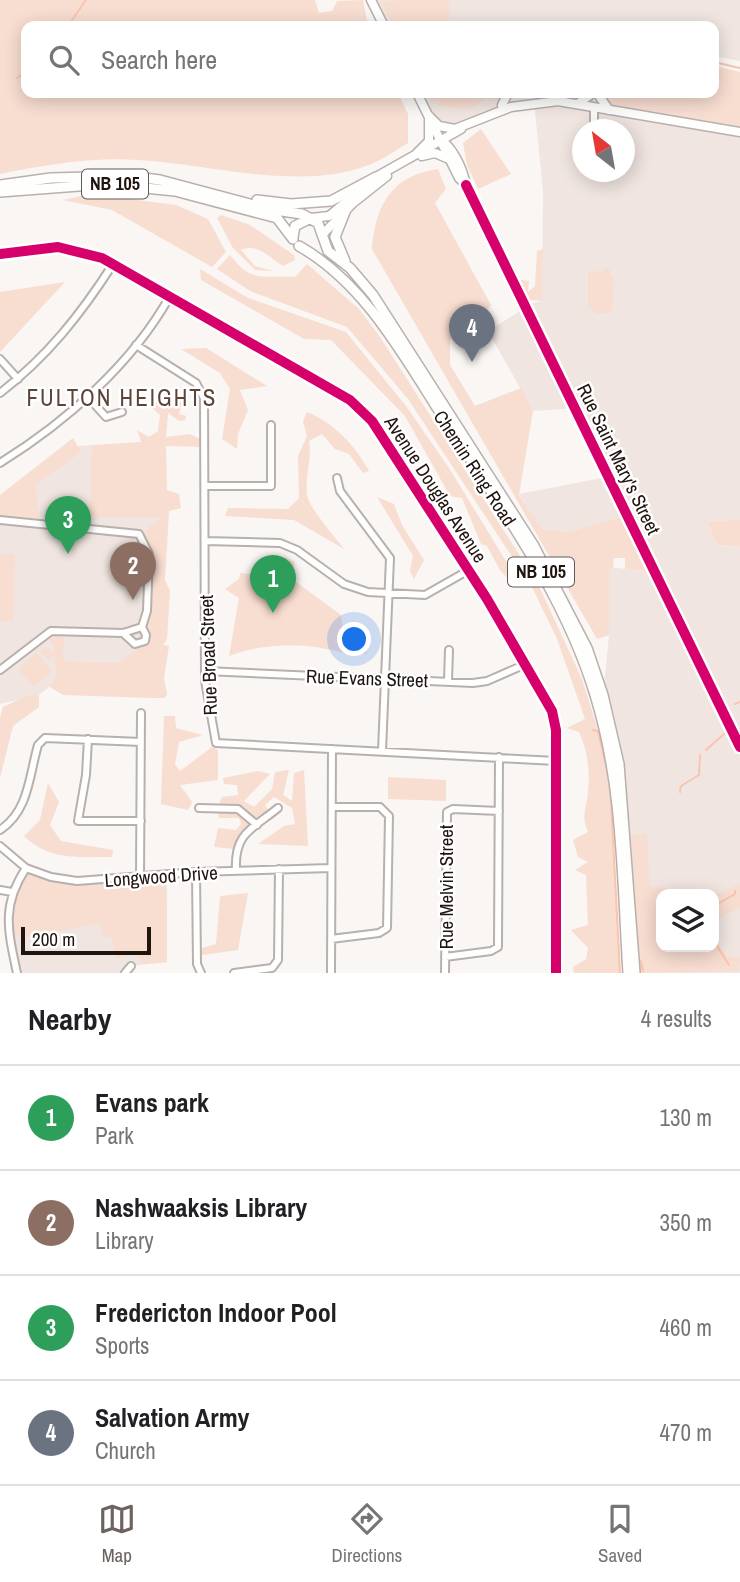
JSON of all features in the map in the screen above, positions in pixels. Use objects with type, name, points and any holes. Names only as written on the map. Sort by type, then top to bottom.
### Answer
[{"type":"highway","name":"NB 105","points":[[0,185],[93,175],[150,179],[197,188],[311,218]]},
{"type":"highway","points":[[197,188],[266,202],[313,203],[331,201],[376,177]]},
{"type":"highway","name":"Chemin Ring Road","points":[[0,192],[105,184],[175,191],[277,218],[296,242],[350,287],[385,328],[531,555],[567,621],[595,695],[612,766],[632,970]]},
{"type":"highway","points":[[345,212],[335,237],[340,254],[350,268]]},
{"type":"highway","points":[[311,218],[318,223],[322,235],[312,246],[296,242],[295,226],[311,218]]},
{"type":"highway","name":"Chemin Ring Road","points":[[322,235],[328,251],[350,268],[373,295],[534,546],[587,648],[603,695],[619,764],[632,970]]},
{"type":"main road","points":[[371,0],[382,21]]},
{"type":"main road","points":[[379,16],[380,0]]},
{"type":"main road","name":"Rue Saint Mary's Street","points":[[420,98],[466,185],[740,747]]},
{"type":"main road","points":[[502,105],[506,98]]},
{"type":"main road","points":[[311,218],[329,216],[376,177],[409,161],[502,105],[536,98]]},
{"type":"main road","points":[[562,98],[594,108]]},
{"type":"main road","points":[[580,102],[587,98]]},
{"type":"main road","points":[[599,98],[610,110]]},
{"type":"main road","points":[[429,116],[446,129],[467,125],[511,107],[558,101],[740,132]]},
{"type":"main road","points":[[322,235],[429,141],[429,116]]},
{"type":"main road","points":[[409,161],[435,153],[453,160],[456,139],[467,125]]},
{"type":"street","points":[[594,108],[594,119]]},
{"type":"street","name":"Avenue Douglas Avenue","points":[[0,254],[40,248],[72,248],[113,264],[299,370],[360,409],[372,421],[469,570],[552,711],[556,761],[556,973]]},
{"type":"street","points":[[0,393],[18,379],[79,317],[113,264]]},
{"type":"street","points":[[0,463],[47,430],[87,396],[136,345],[170,296]]},
{"type":"street","name":"Rue Broad Street","points":[[136,345],[196,383],[202,392],[205,671],[216,743],[556,761]]},
{"type":"street","points":[[0,359],[18,379]]},
{"type":"street","points":[[87,396],[106,417],[122,412]]},
{"type":"street","points":[[205,486],[271,486],[271,425]]},
{"type":"street","points":[[337,478],[340,491],[388,554],[383,751]]},
{"type":"street","points":[[0,520],[139,534],[149,554],[147,611],[142,628],[146,635],[145,641],[135,644],[122,633]]},
{"type":"street","points":[[205,541],[280,543],[297,550],[344,584],[368,592],[431,593],[469,570]]},
{"type":"street","points":[[0,670],[51,631],[122,633],[142,628]]},
{"type":"street","points":[[448,681],[449,650]]},
{"type":"street","name":"Rue Evans Street","points":[[205,671],[487,681],[526,664]]},
{"type":"street","points":[[141,713],[141,876]]},
{"type":"street","points":[[0,830],[15,818],[22,807],[41,741],[49,737],[141,742]]},
{"type":"street","points":[[88,739],[86,775],[78,821],[141,821]]},
{"type":"street","points":[[331,973],[332,749]]},
{"type":"street","points":[[445,957],[491,951],[498,947],[499,757]]},
{"type":"street","points":[[331,939],[379,933],[387,928],[389,817],[380,807],[332,807]]},
{"type":"street","points":[[199,808],[238,809],[257,825]]},
{"type":"street","points":[[236,870],[237,844],[278,808]]},
{"type":"street","name":"Rue Melvin Street","points":[[445,973],[447,812],[453,809],[499,811]]},
{"type":"street","name":"Longwood Drive","points":[[0,846],[26,868],[51,877],[77,881],[196,872],[331,868]]},
{"type":"street","points":[[17,973],[7,917],[12,892],[26,868]]},
{"type":"street","points":[[234,973],[272,968],[278,960],[279,869]]},
{"type":"street","points":[[196,872],[197,964],[201,973]]},
{"type":"street","points":[[0,890],[12,892]]},
{"type":"street","points":[[0,943],[10,942]]},
{"type":"street","points":[[125,973],[131,965]]},
{"type":"shaded area","points":[[0,0],[315,0],[319,13],[332,11],[337,1],[363,0],[367,21],[21,21],[21,98],[400,98],[408,114],[408,143],[366,166],[339,173],[283,176],[121,159],[69,162],[0,174]]},
{"type":"shaded area","points":[[371,0],[740,0],[740,61],[719,57],[719,21],[382,21]]},
{"type":"shaded area","points":[[449,0],[449,21],[391,21],[380,1]]},
{"type":"shaded area","points":[[719,67],[740,72],[740,128],[610,104],[606,98],[719,98]]},
{"type":"shaded area","points":[[420,98],[532,98],[501,105],[467,125],[439,126]]},
{"type":"shaded area","points":[[430,98],[485,98],[470,108],[432,102]]},
{"type":"shaded area","points":[[487,98],[503,98],[491,102]]},
{"type":"shaded area","points":[[564,98],[595,98],[594,107],[740,132],[740,519],[707,522],[717,545],[740,546],[740,973],[638,973],[603,695],[609,635],[609,567],[654,572],[626,515],[568,532],[541,529],[519,494],[607,477],[575,408],[533,411],[488,331],[533,303],[542,301],[543,190],[534,102],[590,106]]},
{"type":"shaded area","points":[[481,129],[511,174],[478,189],[467,165],[463,143]]},
{"type":"shaded area","points":[[438,169],[446,189],[435,203],[491,305],[481,318],[450,340],[450,365],[475,406],[521,388],[533,411],[519,495],[542,529],[568,532],[626,515],[655,572],[625,569],[625,558],[614,558],[613,568],[609,568],[609,635],[597,639],[372,249],[377,219],[389,195],[409,178]]},
{"type":"shaded area","points":[[90,194],[176,205],[208,219],[226,252],[212,267],[112,210],[63,200]]},
{"type":"shaded area","points":[[221,215],[250,225],[294,255],[295,260],[283,266],[253,248],[241,250],[255,266],[274,271],[255,270],[233,248],[217,218]]},
{"type":"shaded area","points":[[543,249],[542,301],[531,300],[534,319],[515,279],[529,281],[528,292],[535,286],[537,251]]},
{"type":"shaded area","points":[[230,255],[245,270],[259,276],[295,277],[307,264],[359,309],[380,337],[538,584],[582,679],[610,782],[620,973],[574,973],[573,967],[586,959],[588,948],[571,930],[588,925],[586,875],[575,870],[588,862],[578,857],[573,840],[588,832],[584,817],[589,777],[579,732],[567,728],[585,719],[557,639],[532,587],[408,399],[347,327],[250,291],[217,269]]},
{"type":"shaded area","points":[[200,269],[248,298],[346,332],[406,406],[449,468],[520,584],[515,586],[500,570],[487,546],[481,544],[462,498],[450,496],[405,416],[331,340],[304,339],[201,280]]},
{"type":"shaded area","points":[[609,269],[615,282],[611,312],[596,314],[588,306],[588,272],[602,271]]},
{"type":"shaded area","points":[[65,282],[0,352],[0,292]]},
{"type":"shaded area","points":[[206,348],[267,386],[240,390],[248,410],[238,434],[237,449],[222,439],[230,389],[220,373],[181,349]]},
{"type":"shaded area","points":[[170,390],[173,399],[182,402],[179,414],[186,416],[185,420],[179,421],[168,413],[166,437],[190,434],[200,439],[199,447],[166,446],[167,490],[179,494],[181,508],[169,511],[165,580],[170,591],[167,639],[163,645],[169,646],[164,678],[167,694],[165,698],[63,695],[50,687],[57,674],[54,656],[48,660],[40,651],[46,647],[54,654],[54,645],[45,635],[56,630],[64,637],[63,660],[70,662],[119,663],[137,649],[135,644],[145,641],[149,554],[141,538],[150,526],[159,521],[159,517],[94,517],[90,513],[92,445],[141,442],[137,430],[149,437],[158,431],[160,415],[149,405],[162,400],[162,394]]},
{"type":"shaded area","points":[[307,412],[326,422],[343,436],[369,471],[363,473],[349,454],[335,449],[322,434],[309,441],[307,495],[317,515],[344,549],[294,520],[225,516],[228,508],[288,509],[299,498],[298,456],[307,436],[303,421]]},
{"type":"shaded area","points":[[73,438],[81,452],[36,485],[38,517],[35,523],[0,520],[0,495]]},
{"type":"shaded area","points":[[79,446],[166,446],[162,640],[128,667],[61,678],[39,695],[0,704],[0,503]]},
{"type":"shaded area","points":[[377,497],[394,504],[402,525],[424,560],[414,579],[410,571],[413,556]]},
{"type":"shaded area","points":[[740,519],[740,546],[717,545],[707,522]]},
{"type":"shaded area","points":[[0,554],[15,554],[14,621],[0,621]]},
{"type":"shaded area","points":[[285,557],[295,562],[292,579],[341,615],[344,637],[368,653],[351,654],[290,645],[252,649],[229,656],[239,598],[225,589],[239,579],[240,573],[269,576],[281,568]]},
{"type":"shaded area","points":[[36,653],[52,671],[34,687],[18,669]]},
{"type":"shaded area","points":[[39,695],[39,707],[13,726],[0,778],[0,717],[3,707],[26,696]]},
{"type":"shaded area","points":[[164,716],[175,716],[176,728],[203,735],[179,742],[175,764],[180,771],[212,747],[218,750],[218,780],[180,785],[192,802],[188,810],[161,804]]},
{"type":"shaded area","points":[[289,770],[283,795],[292,801],[294,773],[304,770],[308,846],[258,844],[284,826],[295,824],[292,808],[274,797],[265,805],[271,814],[240,840],[235,849],[214,847],[218,828],[236,830],[241,824],[239,818],[219,818],[217,808],[222,797],[238,795],[237,785],[224,784],[223,778],[258,771],[270,774],[244,801],[254,807],[272,789],[275,772]]},
{"type":"shaded area","points":[[388,777],[446,780],[446,801],[388,799]]},
{"type":"shaded area","points":[[48,783],[59,802],[50,825],[61,841],[113,850],[112,857],[54,854],[24,836],[40,820]]},
{"type":"shaded area","points":[[647,834],[650,887],[668,888],[656,889],[656,952],[719,952],[719,945],[726,956],[740,958],[739,971],[641,973],[631,835]]},
{"type":"shaded area","points":[[26,868],[63,880],[167,873],[167,962],[131,966],[125,973],[17,973],[7,917]]},
{"type":"shaded area","points":[[28,874],[45,880],[79,885],[114,884],[166,877],[167,962],[143,964],[138,957],[132,955],[117,959],[111,937],[104,938],[99,923],[36,936],[14,937],[14,904],[19,888]]},
{"type":"shaded area","points":[[740,884],[740,908],[722,916],[719,920],[719,893]]},
{"type":"shaded area","points":[[248,893],[238,950],[202,955],[202,948],[216,944],[220,896]]},
{"type":"waterway","points":[[71,21],[86,0]]},
{"type":"waterway","points":[[719,63],[740,68]]},
{"type":"waterway","points":[[17,78],[21,75]]},
{"type":"waterway","points":[[735,704],[740,702]]},
{"type":"waterway","points":[[593,730],[598,731],[610,782],[620,973]]},
{"type":"waterway","points":[[706,750],[724,734]]},
{"type":"waterway","points":[[680,792],[681,786],[699,775],[700,755]]},
{"type":"waterway","points":[[719,903],[735,894],[735,891]]},
{"type":"waterway","points":[[719,949],[729,965]]},
{"type":"waterway","points":[[641,961],[643,971]]},
{"type":"cycle path","points":[[466,185],[740,747]]},
{"type":"cycle path","points":[[0,254],[58,247],[102,258],[350,400],[372,421],[487,599],[552,711],[556,730],[556,973]]},
{"type":"place","name":"Salvation Army","points":[[472,362]]},
{"type":"place","name":"Fredericton Indoor Pool","points":[[68,554]]},
{"type":"place","name":"Nashwaaksis Library","points":[[133,600]]},
{"type":"place","name":"Evans park","points":[[273,613]]},
{"type":"district","name":"FULTON HEIGHTS","points":[[122,398]]}]
